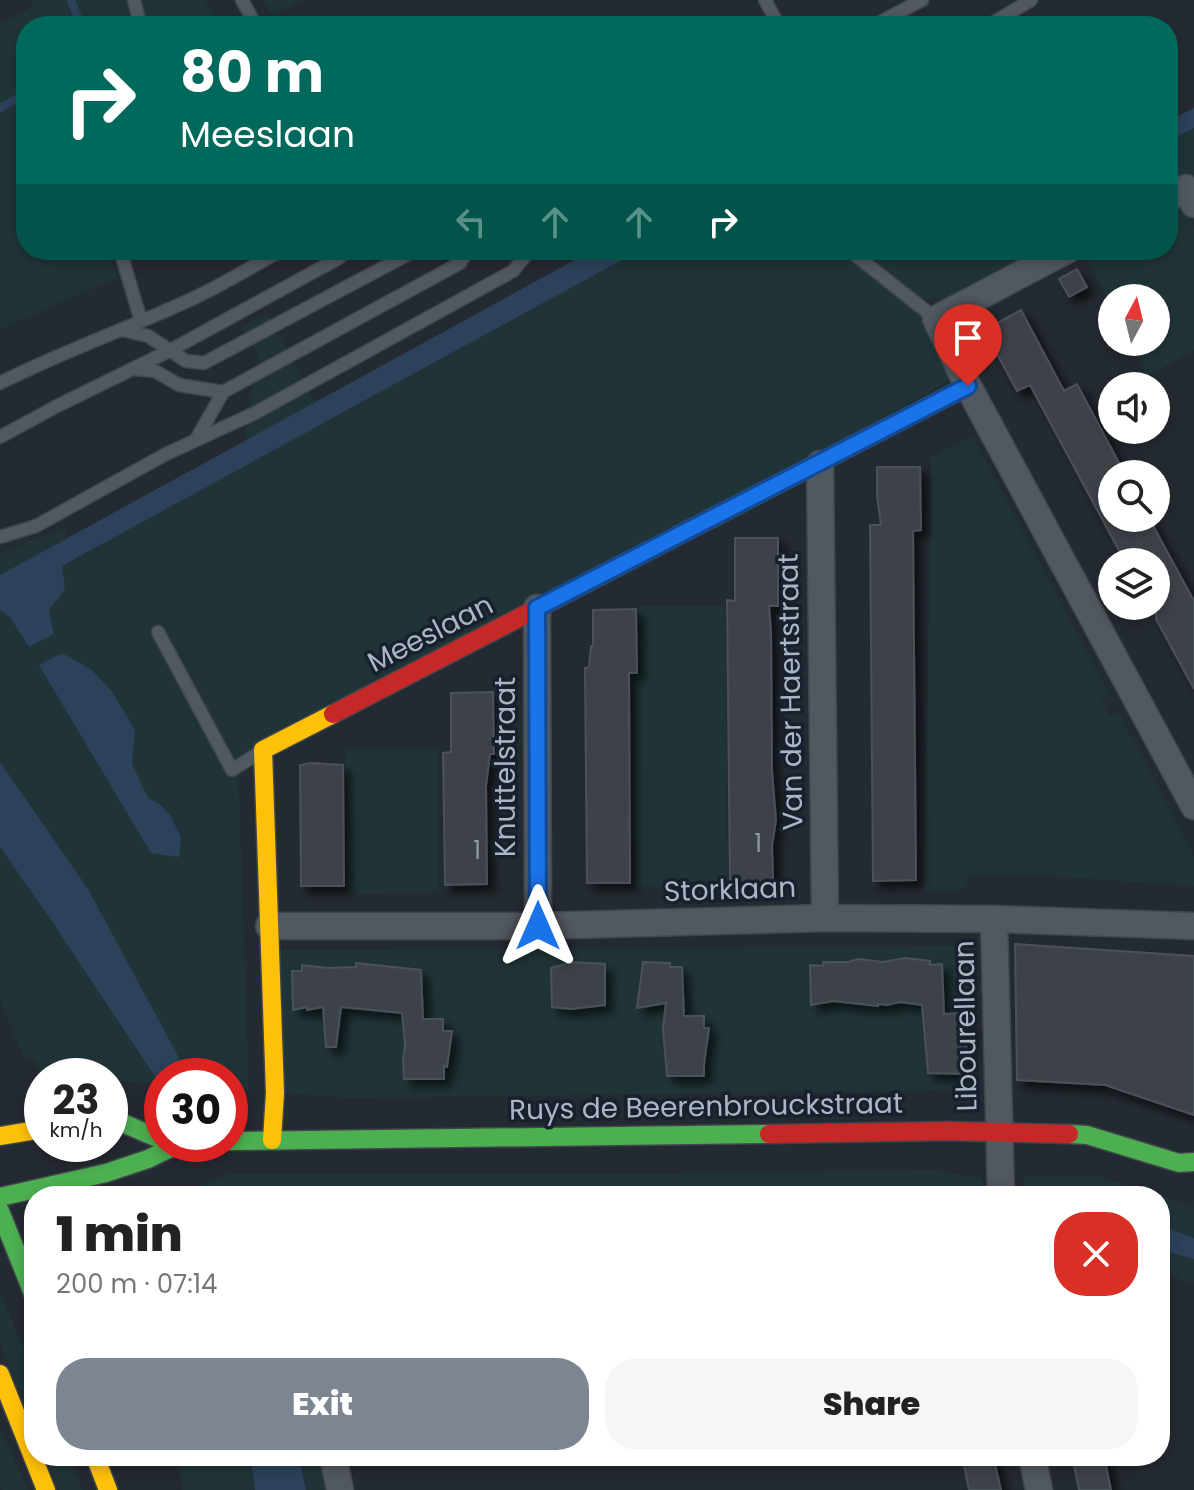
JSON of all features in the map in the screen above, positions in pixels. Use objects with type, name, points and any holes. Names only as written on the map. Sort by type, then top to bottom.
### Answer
[{"type":"main road","name":"Meeslaan","points":[[263,750],[968,386]]},
{"type":"main road","points":[[263,750],[275,1093],[272,1140]]},
{"type":"main road","points":[[0,1136],[24,1132]]},
{"type":"main road","name":"Ruys de Beerenbrouckstraat","points":[[248,1141],[1000,1132],[1087,1135],[1189,1166]]},
{"type":"main road","points":[[49,1186],[144,1160]]},
{"type":"main road","points":[[0,1197],[24,1192]]},
{"type":"main road","points":[[0,1211],[24,1271]]},
{"type":"main road","points":[[0,1374],[24,1435]]},
{"type":"main road","points":[[36,1466],[46,1490]]},
{"type":"main road","points":[[99,1466],[108,1490]]},
{"type":"street","points":[[1178,192],[1186,188],[1194,204]]},
{"type":"street","points":[[1048,260],[936,319],[968,386],[1194,806]]},
{"type":"street","name":"Van der Haertstraat","points":[[820,464],[825,918]]},
{"type":"street","name":"Knuttelstraat","points":[[537,608],[538,926]]},
{"type":"street","name":"Storklaan","points":[[269,926],[538,926],[825,918],[994,919],[1194,926]]},
{"type":"street","name":"Libourellaan","points":[[994,919],[1001,1186]]},
{"type":"street","points":[[335,1466],[340,1490]]},
{"type":"street","points":[[1034,1466],[1039,1490]]},
{"type":"lane","points":[[892,16],[922,0]]},
{"type":"lane","points":[[1005,16],[1031,0]]},
{"type":"lane","points":[[123,260],[141,321]]},
{"type":"lane","points":[[0,383],[196,297],[264,260]]},
{"type":"lane","points":[[0,437],[169,351],[335,260]]},
{"type":"lane","points":[[122,330],[148,336],[186,361],[204,363],[397,260]]},
{"type":"lane","points":[[197,438],[223,392],[462,260]]},
{"type":"lane","points":[[0,537],[36,526],[197,438],[255,413],[513,271],[522,260]]},
{"type":"lane","points":[[862,260],[936,319]]},
{"type":"lane","points":[[131,369],[155,371],[179,385],[223,392]]},
{"type":"lane","points":[[158,632],[232,770],[263,750]]},
{"type":"green space","points":[[31,0],[205,0],[214,16],[16,16],[16,260],[111,260],[117,278],[0,329],[0,24],[33,7]]},
{"type":"green space","points":[[263,0],[304,0],[273,16]]},
{"type":"green space","points":[[1194,128],[1194,186],[1178,188],[1178,136]]},
{"type":"green space","points":[[1181,200],[1194,228],[1194,350],[1153,372],[1145,372],[1137,356],[1170,356],[1170,284],[1100,284],[1087,260],[1178,260],[1178,202]]},
{"type":"green space","points":[[622,260],[1031,260],[943,306],[934,296],[915,305],[950,380],[810,459],[238,757],[248,1058],[173,1058],[0,779],[0,601],[240,468],[258,354],[242,327],[267,314],[326,422]]},
{"type":"green space","points":[[972,436],[1110,696],[1101,700],[1109,716],[1118,712],[1194,856],[1194,886],[1030,875],[969,875],[961,891],[924,891],[931,457]]},
{"type":"green space","points":[[65,527],[65,539],[0,575],[0,553]]},
{"type":"green space","points":[[639,606],[725,606],[728,887],[634,887],[632,675],[640,674]]},
{"type":"green space","points":[[439,748],[439,893],[346,894],[345,749]]},
{"type":"green space","points":[[0,847],[144,1060],[144,1083],[128,1082],[128,1058],[24,1058],[0,1000]]},
{"type":"green space","points":[[971,946],[975,1090],[348,1098],[275,1092],[273,950]]},
{"type":"green space","points":[[939,1170],[982,1179],[982,1186],[200,1186],[228,1174]]},
{"type":"green space","points":[[1024,1176],[1098,1176],[1129,1186],[1024,1186]]},
{"type":"green space","points":[[1170,1199],[1194,1207],[1194,1238],[1170,1229]]},
{"type":"green space","points":[[1170,1253],[1194,1259],[1192,1284],[1170,1276]]},
{"type":"green space","points":[[0,1292],[24,1350],[24,1403],[0,1344]]},
{"type":"green space","points":[[0,1428],[28,1490],[2,1490],[0,1486]]},
{"type":"green space","points":[[49,1466],[72,1466],[83,1490],[59,1490]]},
{"type":"green space","points":[[179,1466],[251,1466],[255,1490],[183,1490]]},
{"type":"green space","points":[[301,1466],[321,1466],[325,1490],[306,1490]]},
{"type":"water","points":[[1194,108],[1194,128],[1178,136],[1178,116]]},
{"type":"water","points":[[575,260],[622,260],[62,566],[65,589],[49,610],[54,634],[29,647],[10,617],[0,610],[0,575]]},
{"type":"water","points":[[62,653],[92,670],[113,693],[135,730],[132,764],[148,798],[160,804],[170,815],[181,837],[179,857],[151,853],[39,665]]},
{"type":"water","points":[[0,762],[88,889],[179,1058],[144,1060],[0,847]]},
{"type":"water","points":[[1170,1229],[1194,1238],[1194,1259],[1170,1253]]},
{"type":"water","points":[[251,1466],[301,1466],[306,1490],[255,1490]]},
{"type":"building","points":[[1077,269],[1087,287],[1069,297],[1059,279]]},
{"type":"building","points":[[1021,310],[1064,391],[1077,384],[1098,423],[1098,444],[1109,444],[1118,460],[1098,460],[1098,512],[1030,385],[1017,391],[984,330]]},
{"type":"building","points":[[877,467],[920,467],[921,530],[913,531],[916,880],[873,881],[870,525],[881,525]]},
{"type":"building","points":[[1109,532],[1157,532],[1165,548],[1117,548]]},
{"type":"building","points":[[735,538],[778,538],[778,606],[769,606],[776,820],[772,846],[773,881],[730,882],[727,600],[735,601]]},
{"type":"building","points":[[1170,557],[1194,601],[1194,689],[1157,620],[1170,620]]},
{"type":"building","points":[[636,609],[637,673],[629,673],[630,883],[587,883],[585,668],[589,667],[593,646],[593,610]]},
{"type":"building","points":[[493,692],[494,754],[490,754],[486,786],[487,884],[445,885],[443,753],[451,752],[451,693]]},
{"type":"building","points":[[300,765],[343,765],[344,886],[301,886]]},
{"type":"building","points":[[1015,944],[1194,956],[1194,1115],[1105,1085],[1017,1080]]},
{"type":"building","points":[[905,958],[930,961],[930,965],[942,964],[944,1014],[964,1013],[964,1026],[968,1025],[964,1074],[928,1073],[922,1005],[900,1002],[878,1006],[833,1001],[811,1005],[810,965],[823,966],[823,962],[858,959],[883,962]]},
{"type":"building","points":[[572,962],[605,964],[605,1005],[571,1009],[552,1007],[551,968]]},
{"type":"building","points":[[643,962],[670,963],[670,967],[682,967],[684,1016],[704,1016],[704,1028],[709,1028],[704,1076],[667,1076],[663,1028],[666,1003],[637,1008]]},
{"type":"building","points":[[356,963],[421,970],[423,1019],[443,1019],[443,1031],[452,1031],[444,1079],[404,1079],[402,1013],[341,1007],[336,1047],[326,1047],[323,1007],[293,1010],[292,971],[302,971],[302,965],[356,967]]},
{"type":"building","points":[[964,1466],[995,1466],[1001,1490],[969,1490]]},
{"type":"building","points":[[1074,1466],[1106,1466],[1111,1490],[1079,1490]]},
{"type":"waterway","points":[[71,0],[77,16]]},
{"type":"waterway","points":[[0,108],[16,99]]},
{"type":"traffic: fast","points":[[710,519],[968,386]]},
{"type":"traffic: fast","points":[[128,1125],[144,1132]]},
{"type":"traffic: fast","points":[[248,1141],[769,1134]]},
{"type":"traffic: fast","points":[[1069,1134],[1087,1135],[1179,1163],[1194,1162]]},
{"type":"traffic: fast","points":[[49,1186],[144,1160]]},
{"type":"traffic: fast","points":[[0,1197],[24,1192]]},
{"type":"traffic: fast","points":[[0,1211],[24,1271]]},
{"type":"traffic: slow","points":[[272,1140],[275,1093],[263,750],[333,714]]},
{"type":"traffic: slow","points":[[0,1136],[24,1132]]},
{"type":"traffic: slow","points":[[0,1374],[24,1435]]},
{"type":"traffic: slow","points":[[36,1466],[46,1490]]},
{"type":"traffic: slow","points":[[99,1466],[108,1490]]},
{"type":"traffic: jam","points":[[333,714],[710,519]]},
{"type":"traffic: jam","points":[[769,1134],[950,1131],[1069,1134]]},
{"type":"route","points":[[538,926],[537,608],[968,386]]}]
